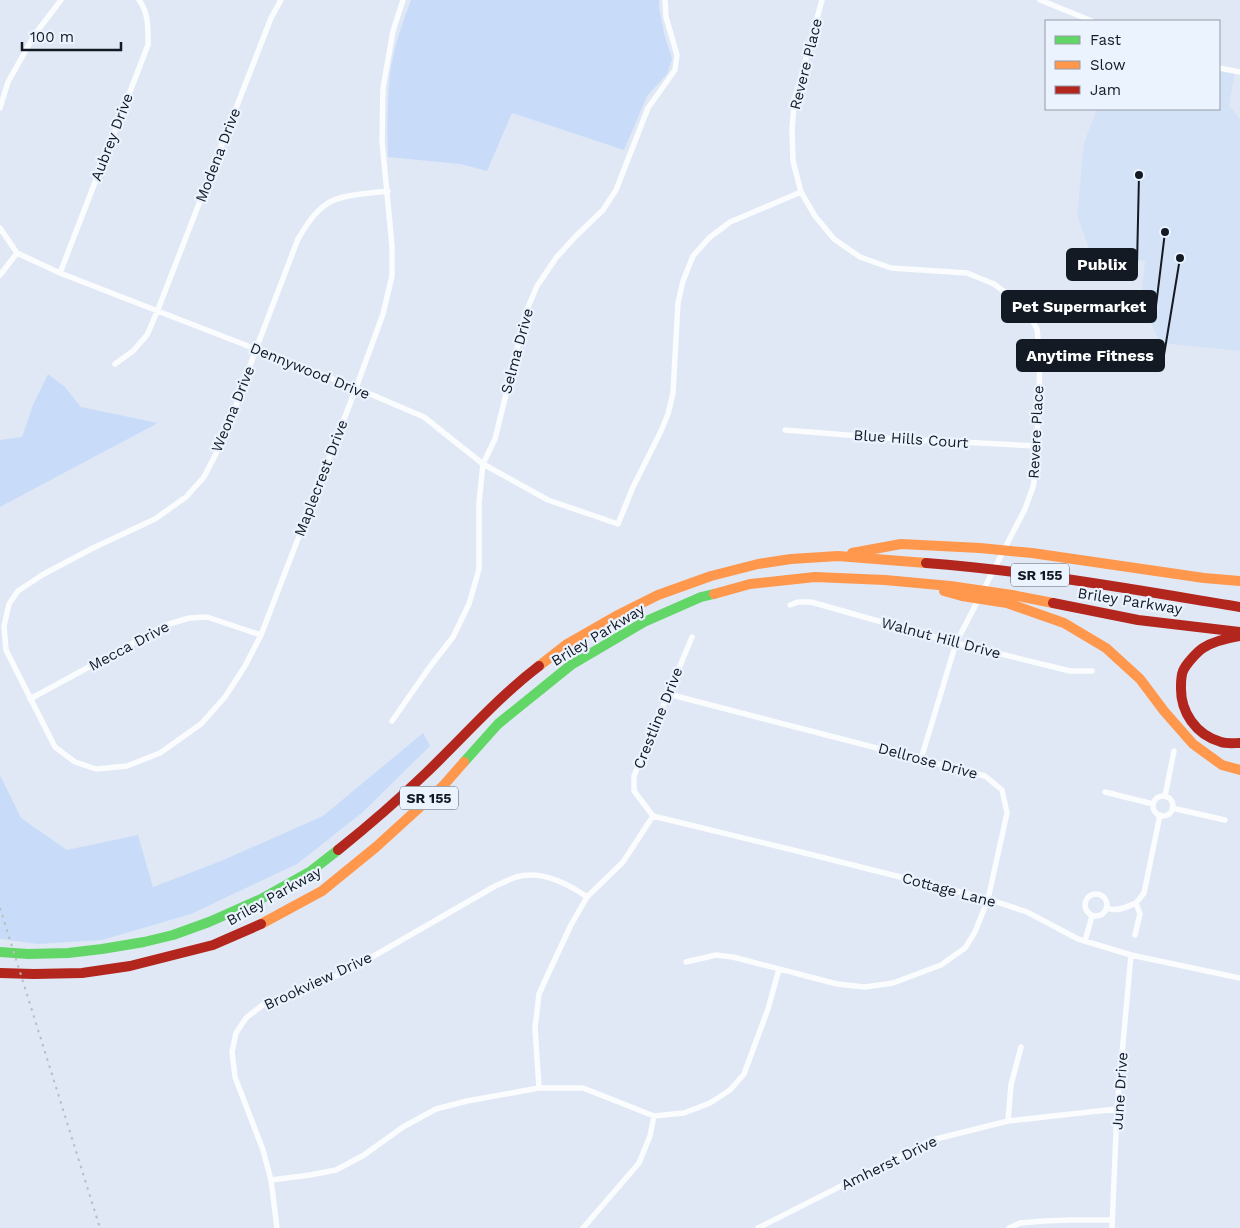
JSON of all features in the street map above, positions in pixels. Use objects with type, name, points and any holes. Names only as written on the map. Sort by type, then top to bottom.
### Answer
[{"type":"highway","points":[[838,556],[901,544],[957,547],[1032,553],[1204,578],[1240,581]]},
{"type":"highway","name":"Briley Parkway","points":[[0,952],[28,954],[68,953],[144,942],[173,935],[209,922],[261,899],[311,870],[366,828],[425,774],[488,710],[528,674],[567,644],[658,595],[710,576],[758,564],[791,559],[838,556],[971,566],[1240,607]]},
{"type":"highway","name":"Briley Parkway","points":[[0,973],[82,973],[130,966],[213,945],[259,925],[322,891],[376,847],[443,786],[498,724],[571,665],[644,622],[701,597],[750,584],[815,577],[885,580],[1012,595],[1138,620],[1240,632]]},
{"type":"highway","points":[[917,583],[962,596],[1007,603],[1064,623],[1106,648],[1140,679],[1193,744],[1222,765],[1240,770]]},
{"type":"highway","points":[[1240,636],[1203,648],[1183,671],[1181,689],[1183,709],[1202,732],[1225,743],[1240,743]]},
{"type":"street","points":[[0,108],[8,82],[35,34],[61,0]]},
{"type":"street","name":"Aubrey Drive","points":[[60,273],[148,45],[148,25],[140,0]]},
{"type":"street","name":"Modena Drive","points":[[115,364],[133,351],[147,335],[272,18],[281,0]]},
{"type":"street","name":"Maplecrest Drive","points":[[30,699],[55,747],[75,762],[96,769],[127,766],[160,753],[200,724],[225,697],[246,666],[261,635],[356,388],[383,314],[392,276],[388,191],[382,141],[384,88],[393,31],[403,0]]},
{"type":"street","name":"Selma Drive","points":[[392,721],[453,637],[469,604],[479,570],[479,503],[483,464],[495,439],[526,312],[537,286],[556,258],[605,207],[616,190],[648,108],[676,70],[677,55],[666,17],[665,0]]},
{"type":"street","name":"Revere Place","points":[[822,0],[794,102],[792,131],[793,161],[801,192],[815,216],[834,239],[860,257],[891,268],[967,273],[994,284],[1028,313],[1037,329],[1040,362],[1037,446],[1033,487],[1025,510],[956,642],[921,759]]},
{"type":"street","points":[[1040,0],[1090,20]]},
{"type":"street","points":[[1220,68],[1240,72]]},
{"type":"street","name":"Weona Drive","points":[[30,699],[6,650],[4,626],[9,604],[18,591],[42,575],[93,548],[155,519],[186,497],[204,477],[226,434],[298,239],[308,222],[323,206],[339,198],[388,191]]},
{"type":"street","name":"Dennywood Drive","points":[[17,253],[60,273],[356,388],[424,417],[483,464],[548,500],[618,524],[668,414],[673,393],[678,303],[683,280],[693,256],[709,238],[730,222],[801,192]]},
{"type":"street","points":[[0,228],[17,253],[0,275]]},
{"type":"street","name":"Blue Hills Court","points":[[785,430],[884,438],[1037,446]]},
{"type":"street","name":"Walnut Hill Drive","points":[[790,605],[798,602],[811,602],[1070,671],[1092,671]]},
{"type":"street","name":"Mecca Drive","points":[[30,699],[166,625],[189,618],[207,617],[261,635]]},
{"type":"street","name":"Crestline Drive","points":[[653,816],[634,791],[634,776],[692,637]]},
{"type":"street","name":"Dellrose Drive","points":[[668,694],[985,776],[1002,790],[1007,813],[988,899],[975,932],[965,948],[941,965],[893,983],[865,986],[838,984],[733,957],[716,955],[686,962]]},
{"type":"street","points":[[1165,796],[1174,751]]},
{"type":"street","points":[[1105,792],[1153,804]]},
{"type":"street","points":[[1165,796],[1171,800],[1172,808],[1168,814],[1160,815],[1154,811],[1153,804],[1157,798],[1165,796]]},
{"type":"street","points":[[1172,808],[1225,820]]},
{"type":"street","points":[[1107,908],[1117,910],[1136,903],[1144,893],[1160,815]]},
{"type":"street","points":[[540,1088],[535,1028],[539,994],[560,948],[587,897],[623,862],[653,816]]},
{"type":"street","name":"Cottage Lane","points":[[653,816],[988,899],[1027,912],[1078,939],[1131,955],[1240,978]]},
{"type":"street","name":"Brookview Drive","points":[[277,1228],[271,1180],[263,1150],[235,1077],[232,1052],[236,1033],[246,1018],[264,1004],[346,972],[497,885],[516,877],[537,875],[554,879],[573,887],[587,897]]},
{"type":"street","points":[[1098,894],[1104,898],[1107,908],[1100,916],[1092,916],[1085,908],[1086,900],[1091,895],[1098,894]]},
{"type":"street","points":[[1135,935],[1140,914],[1136,903]]},
{"type":"street","points":[[1085,941],[1092,916]]},
{"type":"street","name":"June Drive","points":[[1112,1228],[1117,1109],[1131,955]]},
{"type":"street","points":[[271,1180],[310,1176],[336,1170],[364,1155],[403,1127],[436,1109],[467,1101],[540,1088],[583,1088],[654,1116],[684,1113],[710,1103],[730,1090],[744,1074],[768,1009],[779,969]]},
{"type":"street","points":[[1008,1121],[1011,1084],[1021,1048]]},
{"type":"street","name":"Amherst Drive","points":[[758,1228],[932,1140],[1008,1121],[1117,1109]]},
{"type":"street","points":[[583,1228],[639,1163],[650,1136],[654,1116]]},
{"type":"street","points":[[1009,1228],[1020,1224],[1045,1221],[1112,1220]]},
{"type":"shaded area","points":[[411,0],[659,0],[665,37],[672,59],[667,74],[647,96],[624,150],[512,113],[487,171],[460,164],[388,157],[387,127],[391,65],[398,37]]},
{"type":"shaded area","points":[[1220,68],[1235,71],[1229,106],[1240,119],[1240,351],[1160,343],[1141,300],[1145,261],[1091,254],[1077,215],[1084,143],[1097,110],[1220,110]]},
{"type":"shaded area","points":[[48,374],[65,387],[81,407],[158,423],[0,507],[0,440],[22,437],[33,405]]},
{"type":"shaded area","points":[[423,733],[430,746],[363,812],[297,864],[191,914],[102,940],[38,944],[0,939],[0,775],[21,818],[67,850],[138,835],[153,887],[221,861],[323,816]]},
{"type":"railway","points":[[0,908],[100,1228]]},
{"type":"traffic: fast","points":[[464,762],[498,724],[571,665],[644,622],[701,597],[714,594]]},
{"type":"traffic: fast","points":[[0,952],[28,954],[68,953],[144,942],[173,935],[209,922],[261,899],[311,871],[338,850]]},
{"type":"traffic: slow","points":[[852,553],[901,544],[980,548],[1032,553],[1204,578],[1240,581]]},
{"type":"traffic: slow","points":[[539,666],[567,644],[616,616],[658,595],[711,576],[758,564],[791,559],[838,556],[926,563]]},
{"type":"traffic: slow","points":[[714,594],[750,584],[815,577],[885,580],[950,586],[1053,603]]},
{"type":"traffic: slow","points":[[944,591],[962,596],[1007,603],[1064,623],[1106,648],[1140,679],[1164,711],[1193,744],[1222,765],[1240,770]]},
{"type":"traffic: slow","points":[[261,924],[322,891],[376,847],[443,786],[464,762]]},
{"type":"traffic: jam","points":[[926,563],[1044,576],[1240,607]]},
{"type":"traffic: jam","points":[[1053,603],[1138,620],[1240,632]]},
{"type":"traffic: jam","points":[[1240,636],[1216,642],[1201,650],[1184,668],[1181,686],[1183,705],[1197,728],[1212,739],[1221,742],[1240,743]]},
{"type":"traffic: jam","points":[[338,850],[404,794],[494,705],[539,666]]},
{"type":"traffic: jam","points":[[0,973],[82,973],[130,966],[213,945],[261,924]]},
{"type":"place","name":"Publix","points":[[1139,175]]},
{"type":"place","name":"Pet Supermarket","points":[[1165,232]]},
{"type":"place","name":"Anytime Fitness","points":[[1180,258]]}]
